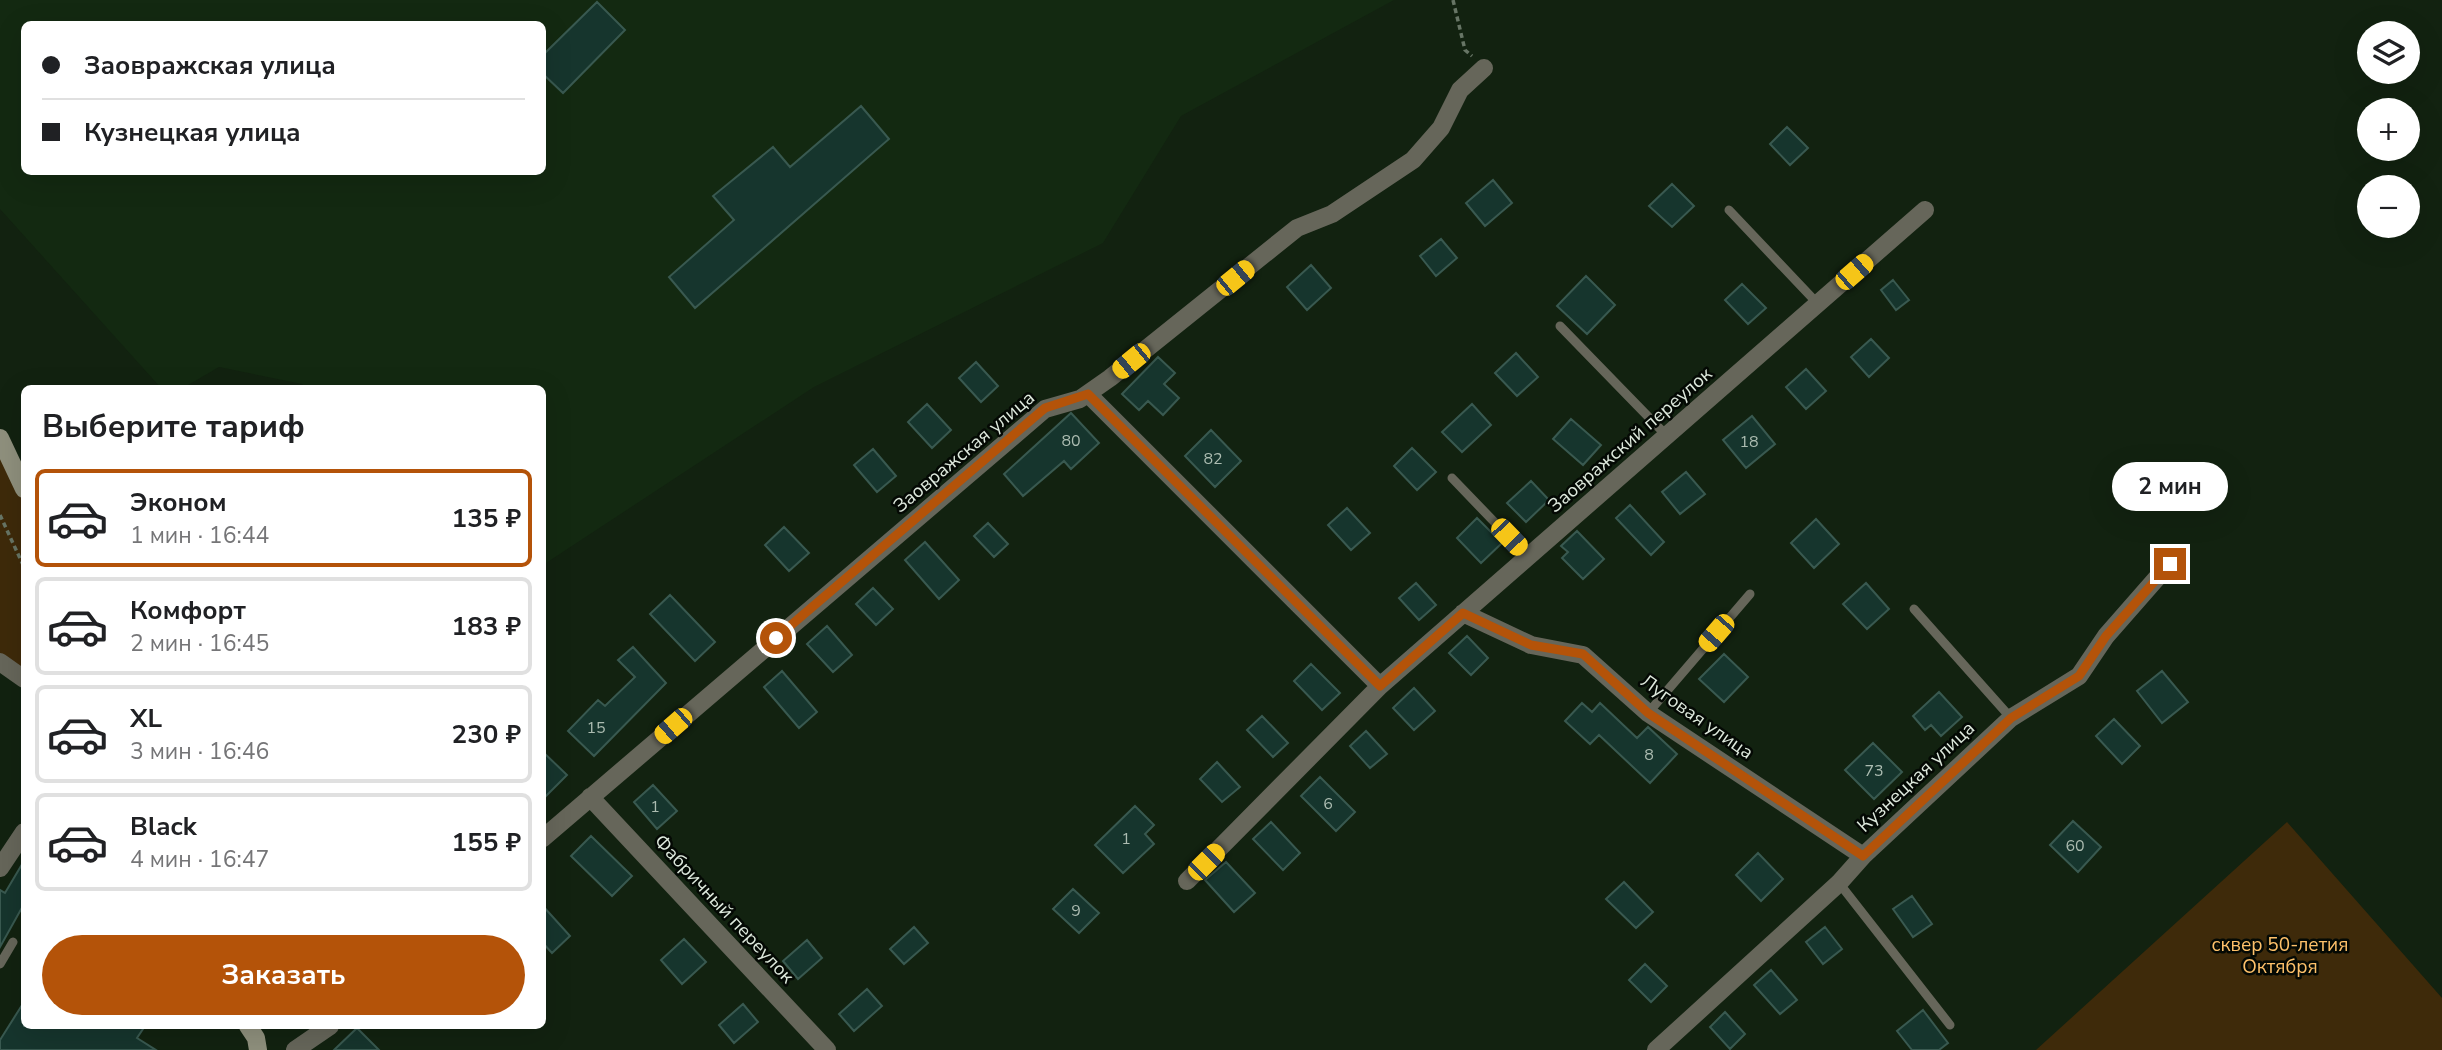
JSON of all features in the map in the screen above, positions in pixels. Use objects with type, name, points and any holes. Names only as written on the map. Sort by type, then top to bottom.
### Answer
[{"type":"main road","points":[[0,438],[21,482]]},
{"type":"main road","points":[[250,1029],[256,1038],[258,1050]]},
{"type":"street","name":"Заовражская улица","points":[[546,836],[1045,408],[1088,394],[1297,228],[1332,214],[1413,160],[1441,128],[1460,90],[1484,68]]},
{"type":"street","name":"Заовражский переулок","points":[[1186,881],[1380,686],[1925,210]]},
{"type":"street","points":[[1088,394],[1380,686]]},
{"type":"street","name":"Кузнецкая улица","points":[[1656,1050],[1839,883],[1863,856],[2011,718],[2079,676],[2106,636],[2170,564]]},
{"type":"street","name":"Луговая улица","points":[[1463,613],[1531,645],[1583,654],[1648,713],[1863,856]]},
{"type":"street","points":[[0,662],[21,677]]},
{"type":"street","name":"Фабричный переулок","points":[[590,797],[827,1050]]},
{"type":"street","points":[[0,868],[21,836]]},
{"type":"street","points":[[298,1049],[327,1029]]},
{"type":"lane","points":[[1728,210],[1818,304]]},
{"type":"lane","points":[[1560,326],[1667,436]]},
{"type":"lane","points":[[1452,478],[1528,557]]},
{"type":"lane","points":[[1648,713],[1750,594]]},
{"type":"lane","points":[[1914,609],[2011,718]]},
{"type":"lane","points":[[1839,883],[1950,1025]]},
{"type":"lane","points":[[0,964],[13,942]]},
{"type":"path","points":[[1453,0],[1465,50],[1484,68]]},
{"type":"path","points":[[0,516],[21,561]]},
{"type":"shaded area","points":[[0,0],[1394,0],[1181,116],[1103,243],[814,387],[546,563],[546,385],[303,385],[219,367],[188,385],[158,385],[0,209]]},
{"type":"green space","points":[[0,438],[21,483],[21,677],[0,662]]},
{"type":"green space","name":"сквер 50-летия Октября","points":[[2287,822],[2442,998],[2442,1050],[2036,1050]]},
{"type":"building","points":[[597,2],[625,30],[563,93],[546,77],[546,52]]},
{"type":"building","points":[[861,106],[889,139],[695,308],[669,277],[734,220],[713,196],[773,147],[790,167]]},
{"type":"building","points":[[1787,127],[1808,148],[1790,165],[1770,144]]},
{"type":"building","points":[[1493,180],[1512,203],[1485,226],[1466,203]]},
{"type":"building","points":[[1672,184],[1694,206],[1672,227],[1649,206]]},
{"type":"building","points":[[1441,239],[1457,258],[1436,276],[1420,256]]},
{"type":"building","points":[[1311,265],[1331,288],[1307,310],[1287,287]]},
{"type":"building","points":[[1586,276],[1615,305],[1587,334],[1557,306]]},
{"type":"building","points":[[1893,280],[1909,300],[1896,310],[1881,290]]},
{"type":"building","points":[[1742,284],[1766,308],[1748,324],[1725,300]]},
{"type":"building","points":[[1871,339],[1889,358],[1869,377],[1851,357]]},
{"type":"building","points":[[1516,353],[1538,377],[1517,396],[1495,373]]},
{"type":"building","points":[[1158,357],[1175,373],[1164,384],[1179,398],[1163,415],[1148,401],[1139,410],[1122,394]]},
{"type":"building","points":[[976,362],[998,386],[981,402],[959,378]]},
{"type":"building","points":[[1806,369],[1826,391],[1806,409],[1786,387]]},
{"type":"building","points":[[927,404],[951,430],[932,448],[908,422]]},
{"type":"building","points":[[1472,404],[1491,425],[1462,452],[1442,432]]},
{"type":"building","points":[[1071,413],[1099,443],[1071,469],[1064,461],[1023,496],[1004,474]]},
{"type":"building","points":[[1752,416],[1775,444],[1746,468],[1723,440]]},
{"type":"building","points":[[1571,419],[1601,445],[1583,465],[1553,439]]},
{"type":"building","points":[[1211,430],[1241,461],[1215,487],[1185,456]]},
{"type":"building","points":[[1412,448],[1436,472],[1417,490],[1394,466]]},
{"type":"building","points":[[873,449],[896,476],[877,492],[854,465]]},
{"type":"building","points":[[1686,472],[1705,494],[1680,514],[1662,492]]},
{"type":"building","points":[[1531,481],[1549,500],[1526,522],[1507,503]]},
{"type":"building","points":[[1630,505],[1664,542],[1651,555],[1616,518]]},
{"type":"building","points":[[1347,508],[1370,533],[1351,550],[1328,525]]},
{"type":"building","points":[[1477,518],[1502,543],[1481,563],[1457,538]]},
{"type":"building","points":[[1816,519],[1839,544],[1814,568],[1791,543]]},
{"type":"building","points":[[988,523],[1008,544],[994,557],[974,536]]},
{"type":"building","points":[[784,527],[809,553],[789,571],[765,545]]},
{"type":"building","points":[[1577,531],[1604,559],[1583,579],[1562,558],[1568,552],[1561,546]]},
{"type":"building","points":[[925,542],[959,580],[939,599],[905,560]]},
{"type":"building","points":[[1416,583],[1436,605],[1419,620],[1399,598]]},
{"type":"building","points":[[1866,583],[1889,609],[1867,629],[1843,604]]},
{"type":"building","points":[[873,588],[893,609],[876,625],[856,604]]},
{"type":"building","points":[[670,595],[715,642],[695,661],[650,614]]},
{"type":"building","points":[[827,626],[852,655],[833,672],[807,644]]},
{"type":"building","points":[[1467,636],[1488,658],[1471,675],[1449,653]]},
{"type":"building","points":[[633,647],[666,683],[594,756],[568,731],[598,700],[605,706],[635,677],[618,660]]},
{"type":"building","points":[[1724,654],[1748,677],[1724,702],[1699,679]]},
{"type":"building","points":[[1311,664],[1340,693],[1322,710],[1294,681]]},
{"type":"building","points":[[782,671],[817,712],[799,728],[764,687]]},
{"type":"building","points":[[2162,671],[2188,702],[2162,723],[2137,691]]},
{"type":"building","points":[[1414,688],[1435,711],[1414,730],[1393,708]]},
{"type":"building","points":[[1939,692],[1962,717],[1941,736],[1931,725],[1925,730],[1913,716]]},
{"type":"building","points":[[1582,703],[1592,712],[1600,703],[1637,738],[1648,727],[1677,754],[1650,783],[1599,735],[1590,744],[1565,721]]},
{"type":"building","points":[[1262,716],[1288,743],[1273,757],[1247,730]]},
{"type":"building","points":[[2114,719],[2140,746],[2122,764],[2096,736]]},
{"type":"building","points":[[1366,731],[1387,754],[1370,768],[1350,746]]},
{"type":"building","points":[[1873,743],[1902,772],[1874,799],[1845,770]]},
{"type":"building","points":[[546,755],[567,775],[546,796]]},
{"type":"building","points":[[1217,762],[1240,787],[1222,802],[1200,779]]},
{"type":"building","points":[[1320,777],[1355,812],[1336,831],[1301,796]]},
{"type":"building","points":[[653,785],[677,811],[657,829],[634,802]]},
{"type":"building","points":[[1135,806],[1154,825],[1145,834],[1154,844],[1123,873],[1095,845]]},
{"type":"building","points":[[2073,821],[2101,847],[2078,872],[2050,845]]},
{"type":"building","points":[[1271,822],[1300,853],[1283,870],[1253,839]]},
{"type":"building","points":[[591,836],[632,876],[612,896],[571,856]]},
{"type":"building","points":[[1758,853],[1783,879],[1761,901],[1736,875]]},
{"type":"building","points":[[1226,862],[1255,893],[1234,912],[1205,880]]},
{"type":"building","points":[[21,866],[21,909],[0,947],[0,890],[5,893]]},
{"type":"building","points":[[1624,882],[1653,912],[1636,928],[1606,899]]},
{"type":"building","points":[[1073,889],[1099,913],[1079,933],[1053,909]]},
{"type":"building","points":[[1912,896],[1932,924],[1913,937],[1893,909]]},
{"type":"building","points":[[546,909],[570,936],[552,953],[546,946]]},
{"type":"building","points":[[914,927],[928,943],[904,964],[890,949]]},
{"type":"building","points":[[1825,927],[1842,949],[1823,964],[1806,942]]},
{"type":"building","points":[[684,939],[706,962],[682,984],[661,960]]},
{"type":"building","points":[[807,940],[822,958],[798,979],[783,961]]},
{"type":"building","points":[[1645,964],[1667,986],[1651,1002],[1629,980]]},
{"type":"building","points":[[1771,970],[1797,1000],[1780,1014],[1754,985]]},
{"type":"building","points":[[867,989],[882,1006],[854,1031],[839,1014]]},
{"type":"building","points":[[743,1004],[758,1022],[734,1043],[719,1025]]},
{"type":"building","points":[[21,1007],[21,1029],[143,1029],[137,1038],[156,1050],[0,1050],[0,1040]]},
{"type":"building","points":[[1923,1010],[1948,1043],[1939,1050],[1912,1050],[1897,1031]]},
{"type":"building","points":[[1725,1012],[1745,1034],[1730,1049],[1710,1027]]},
{"type":"building","points":[[358,1029],[379,1050],[334,1050]]},
{"type":"route","points":[[776,638],[1045,408],[1080,399],[1088,394],[1380,686],[1463,613],[1531,645],[1583,654],[1648,713],[1863,856],[2011,718],[2079,676],[2106,636],[2170,564]]}]
